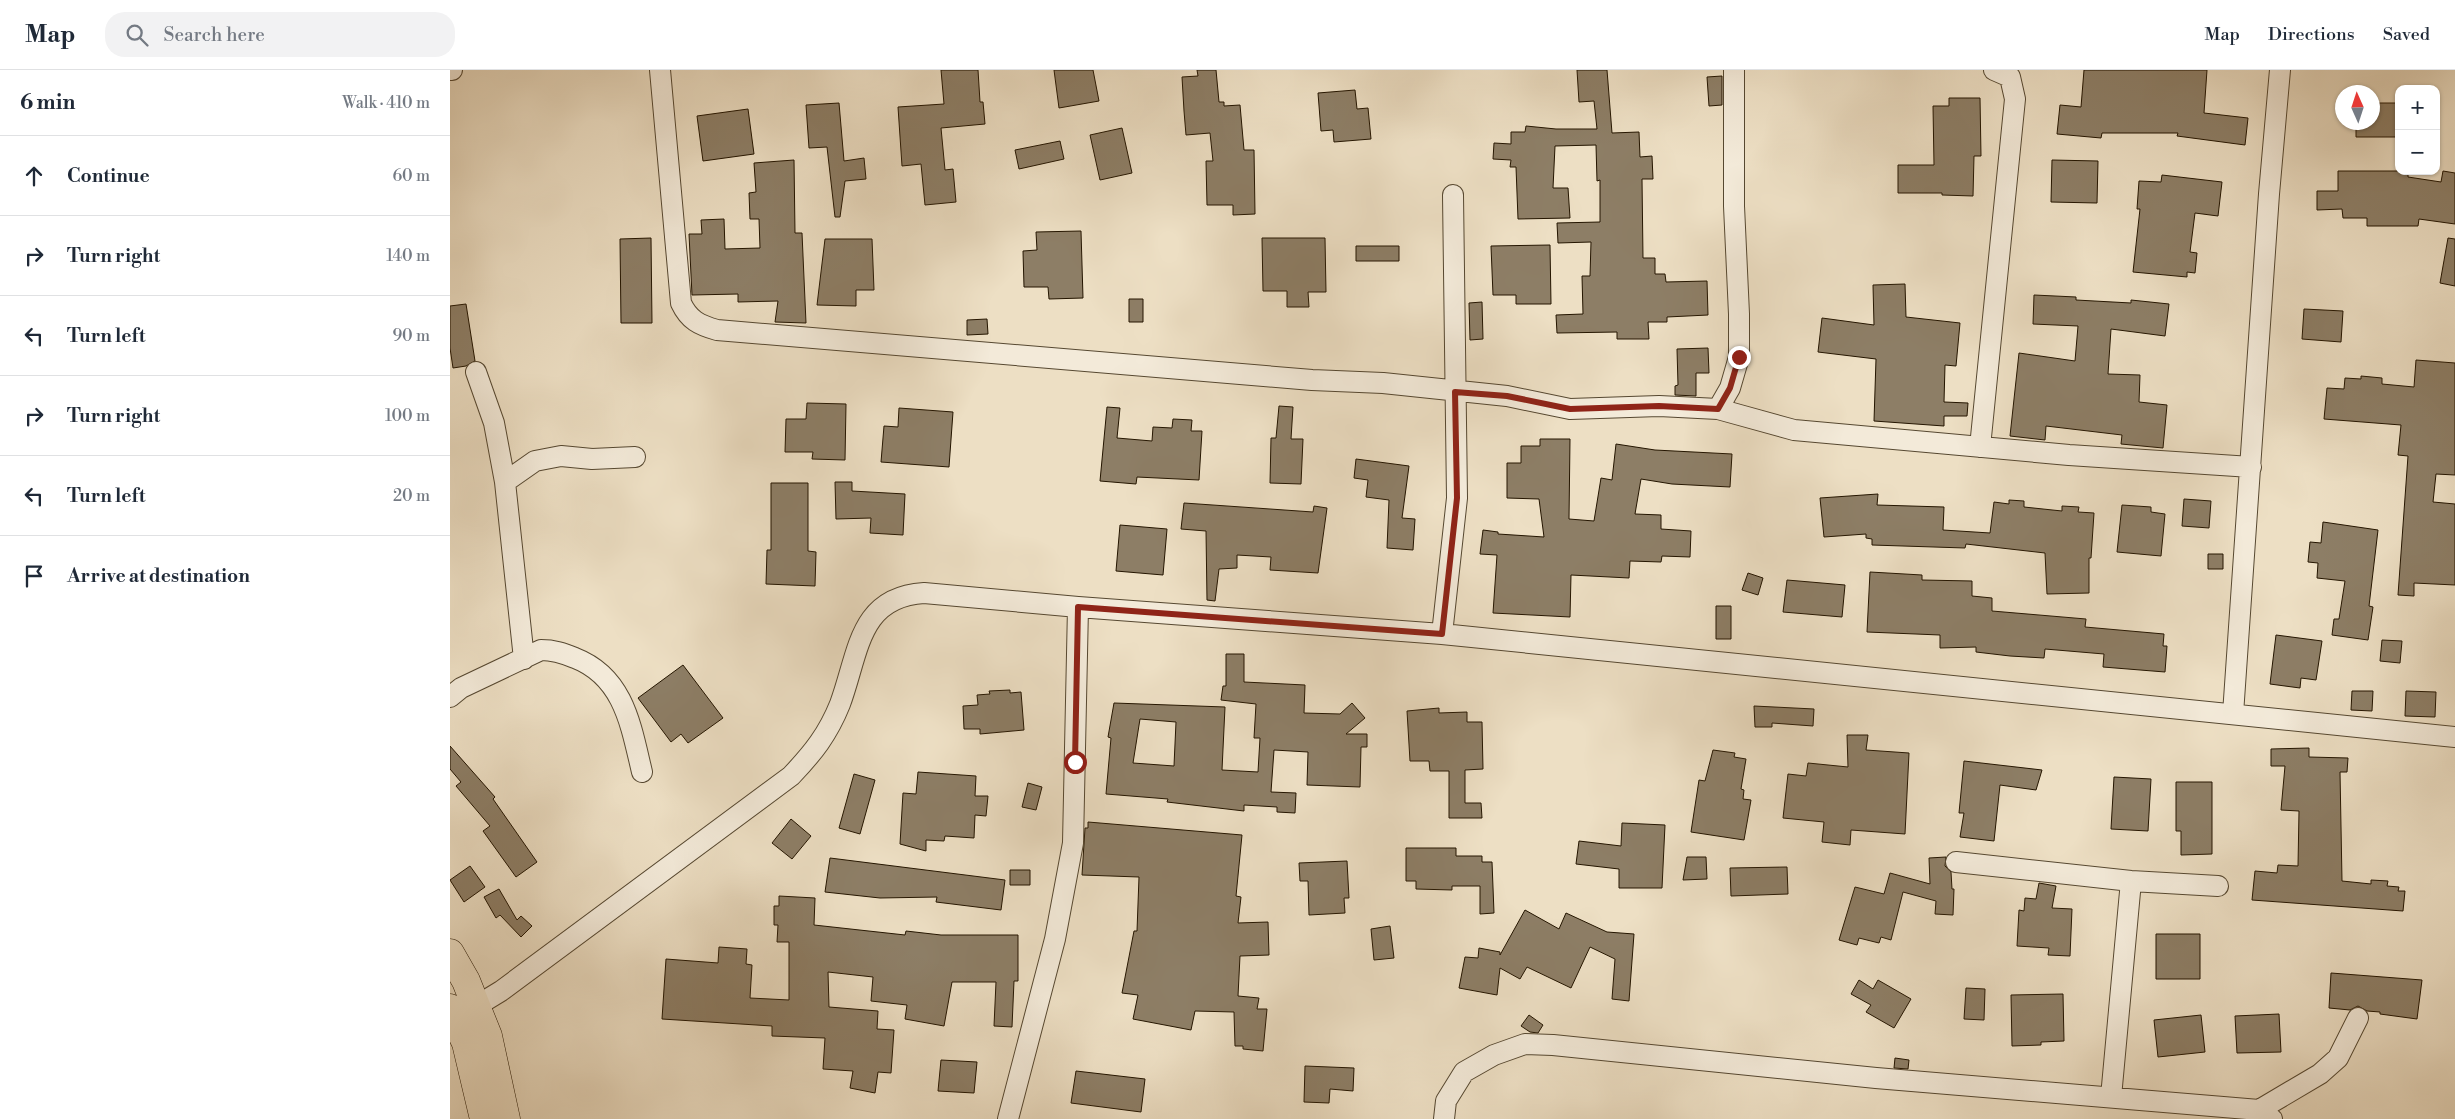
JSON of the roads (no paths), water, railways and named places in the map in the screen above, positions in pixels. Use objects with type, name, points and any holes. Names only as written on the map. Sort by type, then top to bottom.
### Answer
[{"type":"main road","points":[[450,953],[466,1043],[484,1119]]},
{"type":"main road","points":[[460,1011],[488,1036],[506,1119]]},
{"type":"street","points":[[660,70],[681,302],[685,313],[700,325],[717,330],[1312,380],[1383,383],[1507,396],[1570,409],[1659,406],[1718,409],[1794,430],[1980,447],[2251,467]]},
{"type":"street","points":[[1718,409],[1730,388],[1739,357],[1740,314],[1734,206],[1734,70]]},
{"type":"street","points":[[1980,447],[2015,99],[2010,77],[1994,70]]},
{"type":"street","points":[[2233,714],[2269,194],[2280,70]]},
{"type":"street","points":[[1442,634],[1457,498],[1453,195]]},
{"type":"street","points":[[476,372],[494,422],[505,482],[524,659]]},
{"type":"street","points":[[505,482],[535,461],[562,456],[592,459],[635,457]]},
{"type":"street","points":[[460,1011],[501,991],[791,776],[817,749],[839,706],[868,623],[877,610],[891,600],[906,594],[924,592],[1078,607],[1442,634],[2455,737]]},
{"type":"street","points":[[1008,1119],[1055,939],[1073,843],[1078,607]]},
{"type":"street","points":[[450,697],[461,688],[541,650],[556,650],[591,664],[614,686],[630,722],[642,772]]},
{"type":"street","points":[[1956,862],[2130,881],[2218,886]]},
{"type":"street","points":[[2111,1097],[2130,881]]},
{"type":"street","points":[[1444,1119],[1446,1101],[1464,1072],[1494,1054],[1525,1044],[1553,1044],[1876,1078],[2111,1097],[2266,1115],[2338,1058],[2358,1018]]}]
